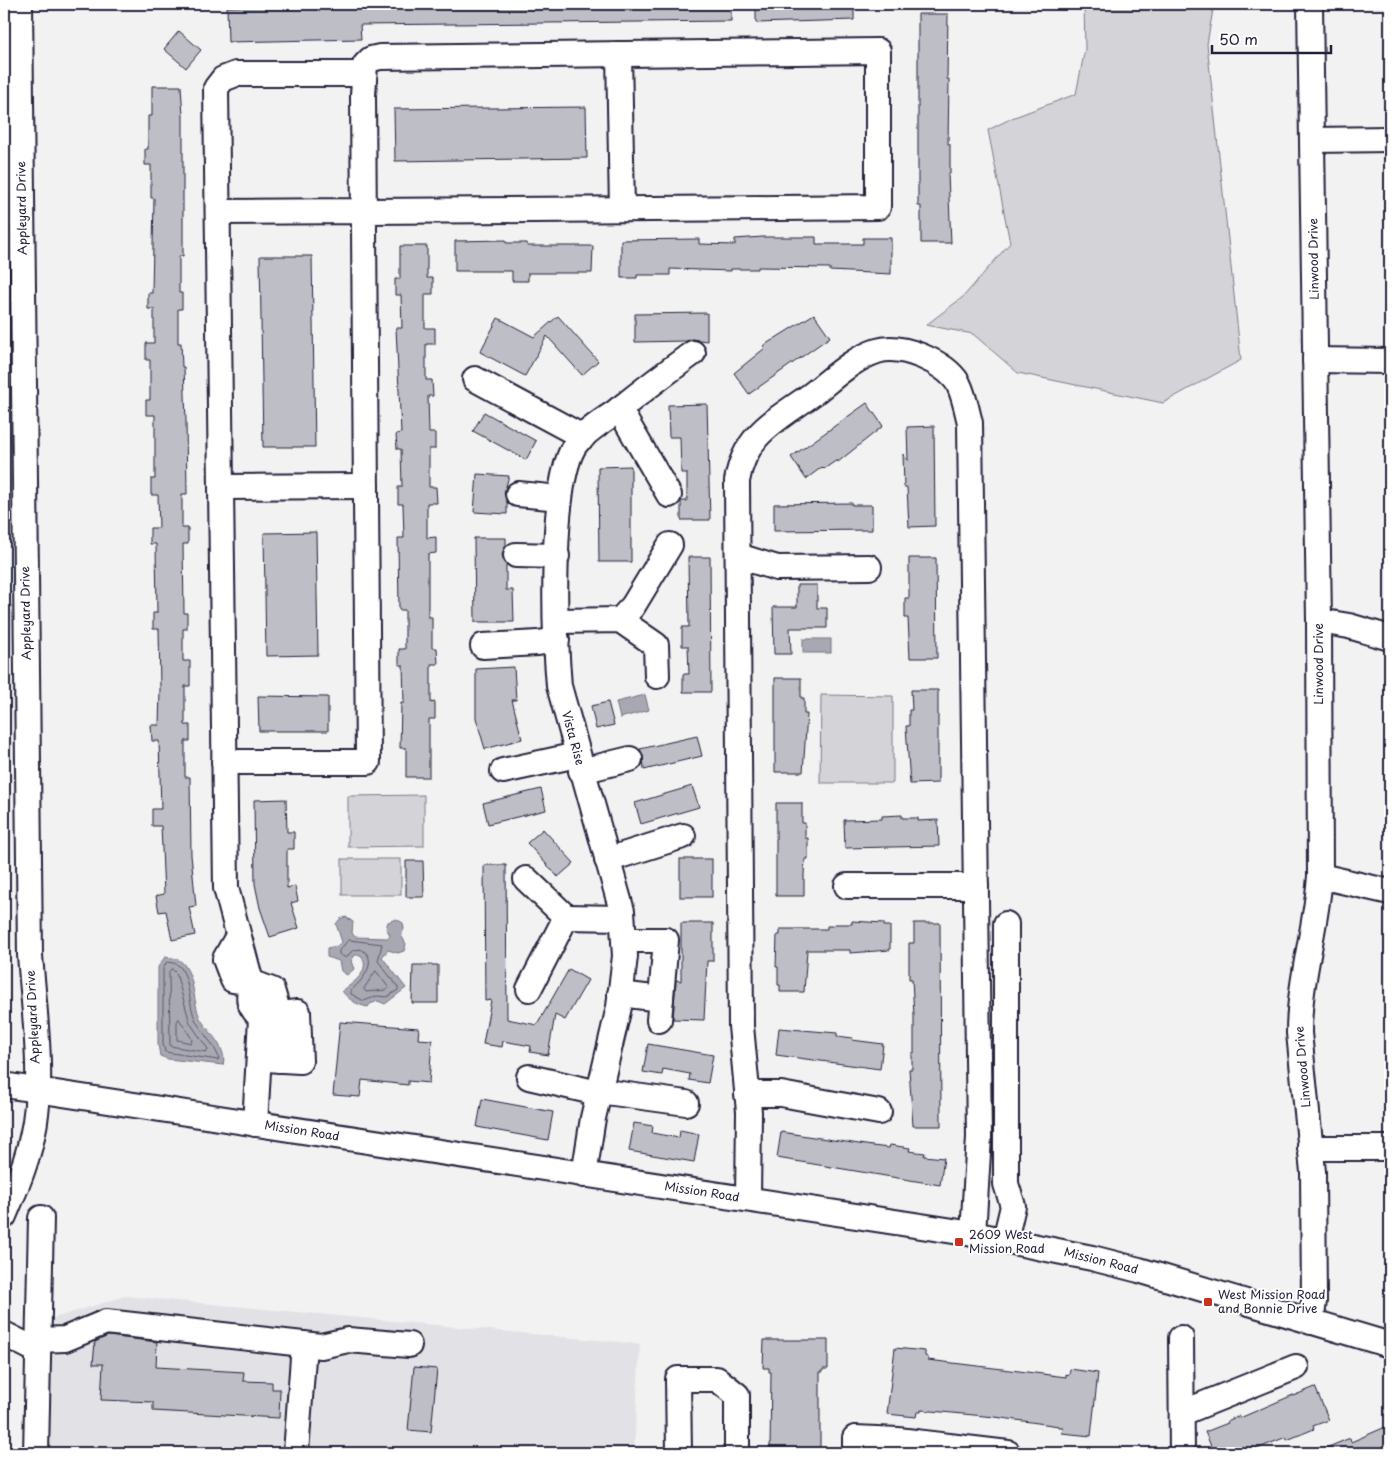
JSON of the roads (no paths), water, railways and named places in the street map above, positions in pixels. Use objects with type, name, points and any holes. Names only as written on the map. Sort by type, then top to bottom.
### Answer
[{"type":"street","name":"Appleyard Drive","points":[[4,1216],[22,1176],[31,1143],[37,1091],[30,955],[20,4]]},
{"type":"street","name":"Linwood Drive","points":[[1310,4],[1319,621],[1320,876],[1317,911],[1299,1012],[1299,1033],[1310,1148],[1314,1291],[1311,1322]]},
{"type":"street","points":[[218,212],[364,211],[878,207],[878,51],[380,57],[371,59],[365,65],[363,74],[364,211],[366,486],[368,762],[224,762]]},
{"type":"street","points":[[619,54],[622,209]]},
{"type":"street","points":[[269,1059],[300,1061],[298,1012],[269,1016],[250,1007],[251,982],[226,888],[216,88],[223,80],[236,74],[363,74]]},
{"type":"street","points":[[1312,140],[1390,139]]},
{"type":"street","points":[[748,1199],[747,1094],[741,1026],[737,481],[740,464],[751,443],[767,427],[856,361],[878,350],[896,350],[914,353],[950,374],[958,384],[970,423],[979,1137],[974,1234]]},
{"type":"street","name":"Vista Rise","points":[[584,1174],[620,994],[624,956],[623,929],[607,860],[559,686],[557,556],[560,498],[571,453],[577,442],[693,353]]},
{"type":"street","points":[[1315,360],[1390,361]]},
{"type":"street","points":[[475,378],[583,437]]},
{"type":"street","points":[[619,409],[668,495]]},
{"type":"street","points":[[221,487],[366,486]]},
{"type":"street","points":[[518,494],[560,498]]},
{"type":"street","points":[[483,646],[538,643],[557,630],[620,620],[633,606],[670,545]]},
{"type":"street","points":[[516,555],[557,556]]},
{"type":"street","points":[[738,556],[777,568],[869,567]]},
{"type":"street","points":[[620,620],[656,645],[657,676]]},
{"type":"street","points":[[1319,621],[1348,626],[1390,638]]},
{"type":"street","points":[[503,771],[630,759]]},
{"type":"street","points":[[607,860],[683,836]]},
{"type":"street","points":[[1320,876],[1390,892]]},
{"type":"street","points":[[526,879],[566,918],[623,929],[666,940],[660,1009],[620,994]]},
{"type":"street","points":[[846,886],[976,886]]},
{"type":"street","points":[[529,989],[566,918]]},
{"type":"street","points":[[1005,1240],[1013,1206],[1006,1184],[1006,924]]},
{"type":"street","points":[[255,1124],[269,1059],[269,1016]]},
{"type":"street","points":[[529,1077],[599,1092],[686,1103]]},
{"type":"street","name":"Mission Road","points":[[4,1085],[974,1234],[1139,1270],[1390,1345]]},
{"type":"street","points":[[747,1094],[781,1094],[879,1112]]},
{"type":"street","points":[[1310,1148],[1390,1148]]},
{"type":"street","points":[[36,1453],[41,1218]]},
{"type":"street","points":[[4,1334],[38,1346],[65,1339],[106,1322],[321,1346],[348,1340],[409,1345]]},
{"type":"street","points":[[1182,1338],[1182,1453]]},
{"type":"street","points":[[296,1453],[304,1344]]},
{"type":"street","points":[[1182,1413],[1296,1367]]},
{"type":"street","points":[[679,1453],[678,1379],[717,1379],[737,1395],[737,1453]]},
{"type":"street","points":[[855,1453],[855,1438],[898,1440],[1008,1453]]},
{"type":"water","points":[[803,639],[831,639],[831,653],[803,653]]},
{"type":"water","points":[[645,695],[649,710],[620,718],[616,702]]},
{"type":"water","points":[[346,917],[353,922],[352,933],[355,937],[388,938],[390,935],[386,928],[388,922],[396,919],[403,923],[404,929],[401,935],[406,944],[404,951],[398,953],[388,950],[382,957],[406,988],[385,1004],[378,1001],[370,1004],[368,1007],[364,1006],[354,1002],[342,991],[360,976],[364,966],[361,955],[355,955],[351,961],[354,969],[347,975],[341,971],[339,961],[327,957],[327,948],[337,946],[342,942],[336,924],[340,919]]},
{"type":"water","points":[[165,957],[179,960],[188,972],[200,1018],[223,1052],[223,1065],[168,1059],[160,1056],[158,1044],[158,967]]},
{"type":"place","name":"2609 West Mission Road","points":[[959,1242]]},
{"type":"place","name":"West Mission Road and Bonnie Drive","points":[[1208,1302]]}]
